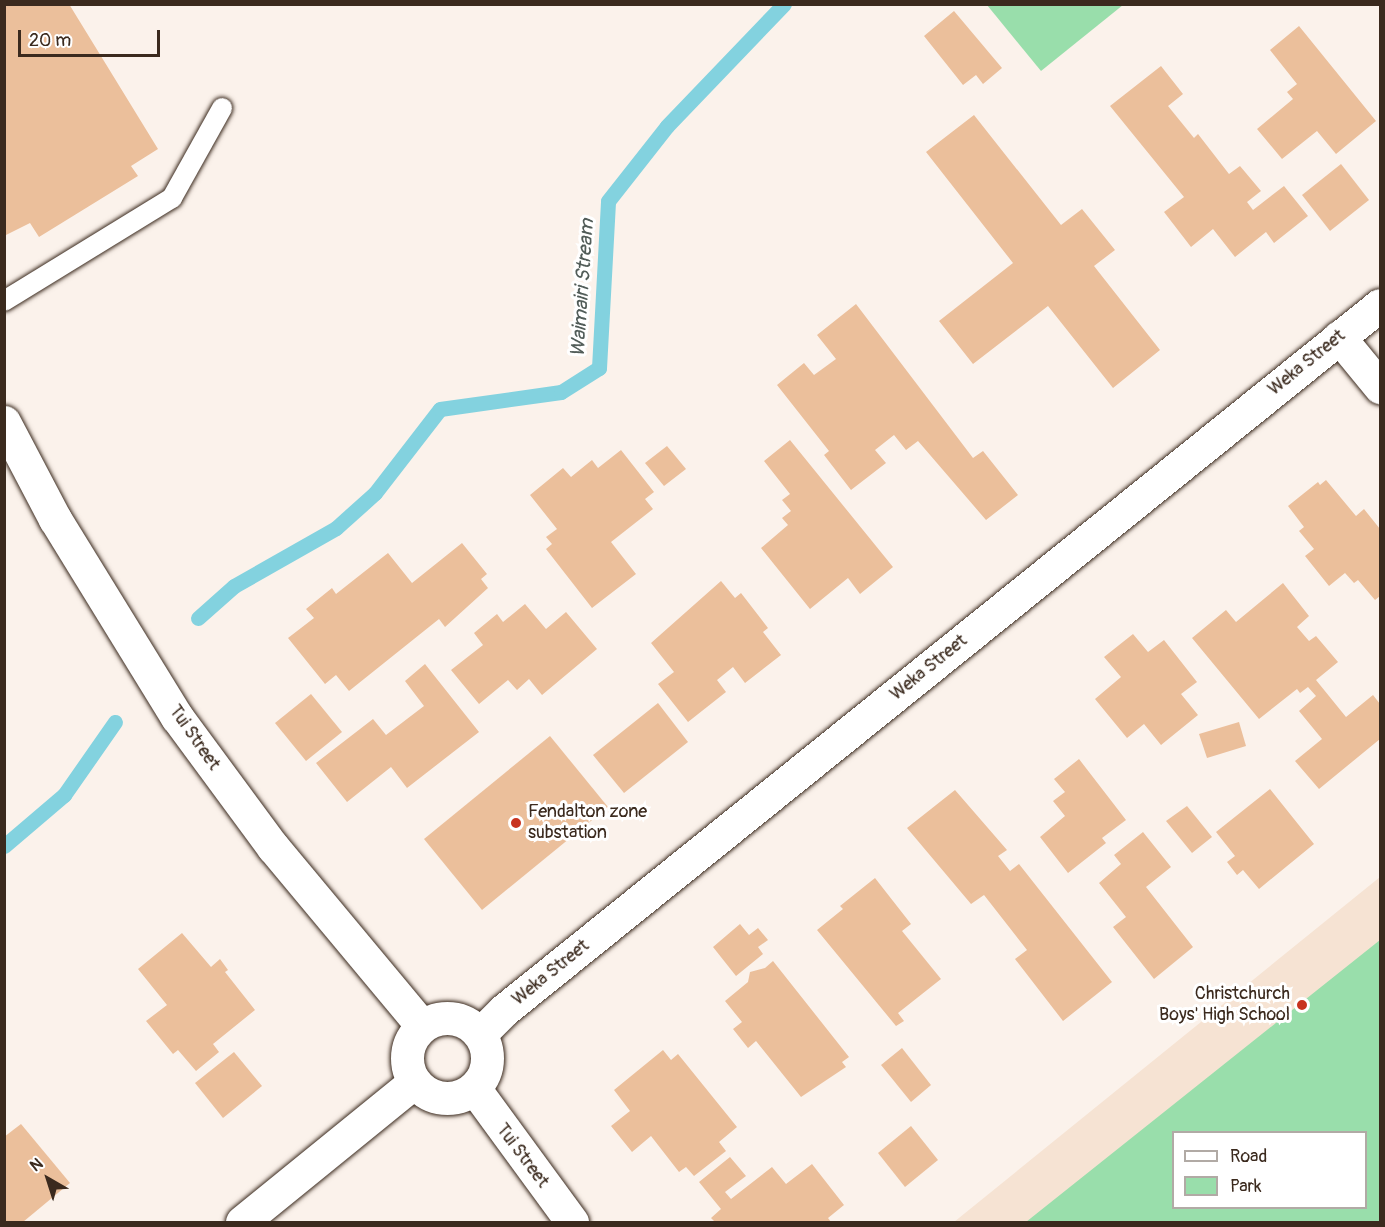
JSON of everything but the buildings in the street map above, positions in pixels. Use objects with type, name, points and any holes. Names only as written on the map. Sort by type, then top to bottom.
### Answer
[{"type":"street","name":"Weka Street","points":[[480,1034],[504,1010],[1380,304]]},
{"type":"street","points":[[1339,337],[1380,387]]},
{"type":"street","name":"Tui Street","points":[[4,423],[55,519],[177,717],[273,847],[422,1026]]},
{"type":"street","points":[[433,1020],[459,1020],[480,1034],[485,1044],[486,1068],[474,1088],[450,1098],[436,1097],[414,1082],[409,1072],[408,1047],[422,1026],[433,1020]]},
{"type":"street","points":[[242,1222],[414,1082]]},
{"type":"street","name":"Tui Street","points":[[474,1088],[573,1222]]},
{"type":"lane","points":[[4,301],[172,198],[222,108]]},
{"type":"shaded area","name":"Christchurch Boys' High School","points":[[1380,877],[1380,1222],[954,1222]]},
{"type":"green space","points":[[987,5],[1123,5],[1041,71]]},
{"type":"green space","points":[[1380,940],[1380,1222],[1026,1222]]},
{"type":"waterway","name":"Waimairi Stream","points":[[198,618],[234,586],[336,528],[375,493],[440,409],[561,392],[599,368],[608,201],[667,126],[784,4]]},
{"type":"waterway","name":"Waimairi Stream","points":[[4,846],[64,795],[115,722]]},
{"type":"place","name":"Fendalton zone substation","points":[[516,823]]},
{"type":"place","name":"Christchurch Boys' High School","points":[[1302,1005]]}]
